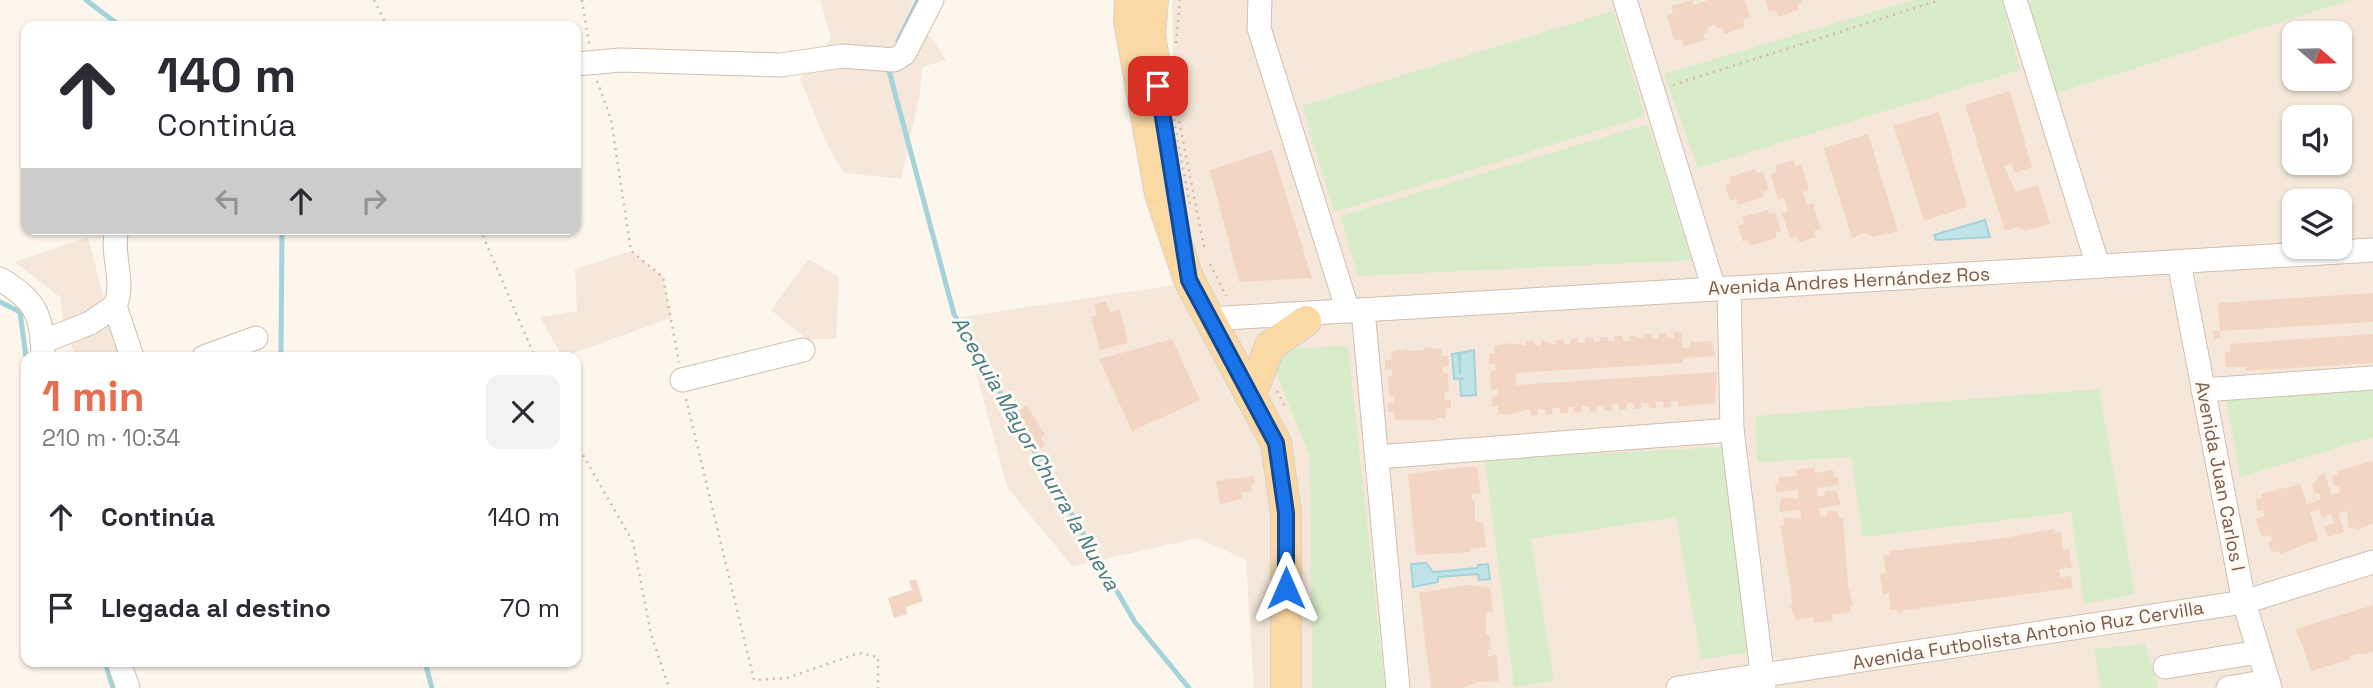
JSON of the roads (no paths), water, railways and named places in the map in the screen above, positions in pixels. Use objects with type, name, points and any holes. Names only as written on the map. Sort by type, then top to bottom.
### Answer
[{"type":"main road","points":[[1130,0],[1129,21],[1160,194],[1185,266],[1214,329],[1276,443],[1286,513],[1286,688]]},
{"type":"main road","points":[[1153,0],[1150,35],[1185,266]]},
{"type":"main road","points":[[1250,396],[1270,346],[1315,316]]},
{"type":"street","points":[[583,63],[645,60],[760,66],[842,56],[889,59],[904,54],[932,0]]},
{"type":"street","points":[[1260,0],[1259,29],[1355,311],[1377,457],[1398,688]]},
{"type":"street","points":[[1625,0],[1722,289],[1732,430],[1763,682]]},
{"type":"street","points":[[2015,0],[2098,266]]},
{"type":"street","points":[[116,235],[114,256],[119,290],[115,306],[130,352]]},
{"type":"street","name":"Avenida Andres Hernández Ros","points":[[1214,329],[1355,311],[2373,250]]},
{"type":"street","name":"Avenida Juan Carlos I","points":[[2179,262],[2244,602],[2269,684]]},
{"type":"street","points":[[0,279],[24,294],[34,306],[43,350],[115,306]]},
{"type":"street","points":[[218,352],[256,338]]},
{"type":"street","points":[[682,380],[803,350]]},
{"type":"street","points":[[2203,390],[2373,378]]},
{"type":"street","points":[[1377,457],[1732,430]]},
{"type":"street","name":"Avenida Futbolista Antonio Ruz Cervilla","points":[[1678,688],[1763,682],[2244,602],[2373,562]]},
{"type":"street","points":[[2165,667],[2259,652]]},
{"type":"street","points":[[121,667],[128,688]]},
{"type":"street","points":[[2228,688],[2269,684]]},
{"type":"water","points":[[1985,220],[1990,237],[1936,240],[1934,235]]},
{"type":"water","points":[[1474,350],[1476,395],[1461,396],[1460,380],[1464,378],[1454,379],[1452,354],[1458,353],[1460,374],[1460,353]]},
{"type":"water","points":[[1426,563],[1433,572],[1477,568],[1478,565],[1488,564],[1490,579],[1479,580],[1478,574],[1438,577],[1438,582],[1413,587],[1411,564]]},
{"type":"waterway","points":[[86,0],[113,21]]},
{"type":"waterway","name":"Acequia Mayor Churra la Nueva","points":[[898,41],[918,0]]},
{"type":"waterway","name":"Acequia Mayor Churra la Nueva","points":[[888,67],[954,314],[1135,622],[1189,688]]},
{"type":"waterway","points":[[281,352],[282,235]]},
{"type":"waterway","points":[[0,302],[20,312],[25,352]]},
{"type":"waterway","points":[[107,667],[113,688]]},
{"type":"waterway","points":[[426,667],[432,688]]}]
